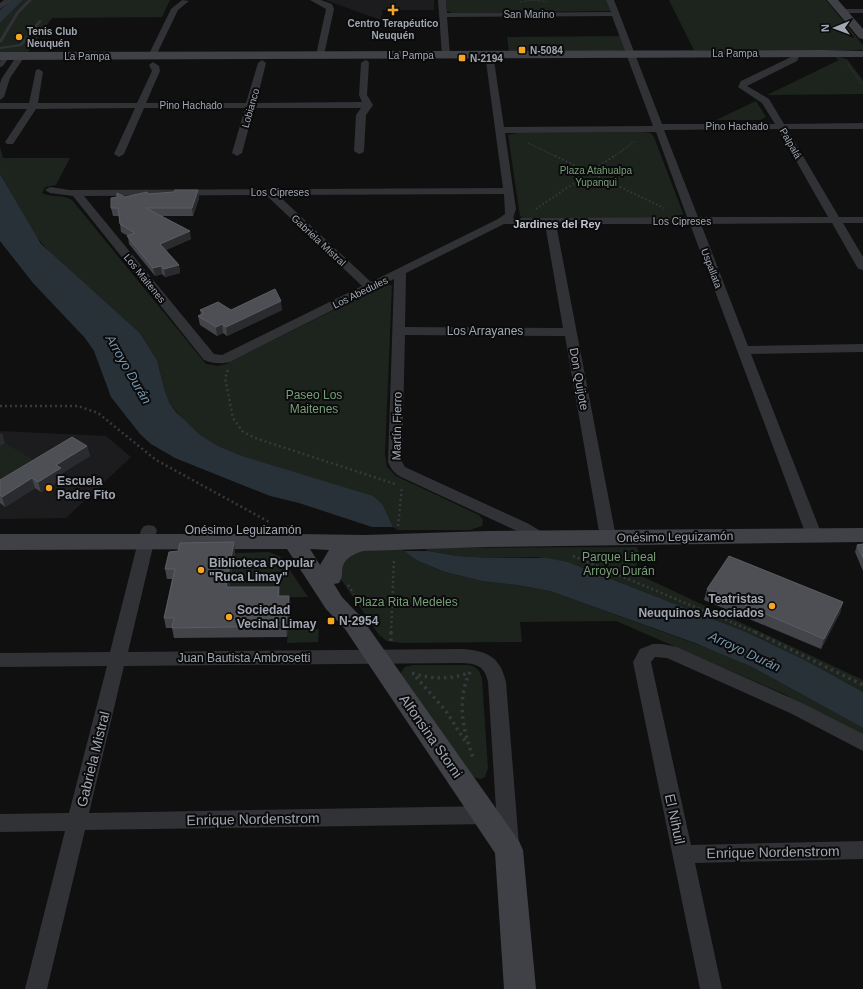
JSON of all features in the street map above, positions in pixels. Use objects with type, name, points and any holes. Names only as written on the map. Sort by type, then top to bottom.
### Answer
[{"type":"street","points":[[0,8],[8,0]]},
{"type":"street","points":[[314,0],[327,5],[330,9],[320,55]]},
{"type":"street","points":[[442,0],[446,55]]},
{"type":"street","name":"Uspallata","points":[[610,0],[814,535]]},
{"type":"street","points":[[832,0],[863,36]]},
{"type":"street","points":[[119,154],[156,71],[153,60],[175,9],[185,1]]},
{"type":"street","points":[[842,11],[863,11]]},
{"type":"street","name":"San Marino","points":[[443,15],[616,14]]},
{"type":"street","name":"La Pampa","points":[[1,58],[21,56],[153,60],[320,55],[798,53],[823,53],[857,57]]},
{"type":"street","name":"Palpalá","points":[[798,53],[792,60],[742,86],[764,99],[863,267]]},
{"type":"street","points":[[489,54],[512,212],[502,221]]},
{"type":"street","points":[[0,97],[6,78],[21,56]]},
{"type":"street","name":"Lobianco","points":[[237,153],[262,63]]},
{"type":"street","points":[[359,151],[361,115],[368,105],[363,95],[365,63]]},
{"type":"street","points":[[10,142],[33,106],[39,72]]},
{"type":"street","points":[[0,103],[14,106]]},
{"type":"street","name":"Pino Hachado","points":[[14,106],[368,105]]},
{"type":"street","points":[[0,106],[14,106]]},
{"type":"street","name":"Pino Hachado","points":[[500,130],[863,126]]},
{"type":"street","name":"Los Cipreses","points":[[50,190],[61,193],[509,191]]},
{"type":"street","name":"Gabriela Mistral","points":[[269,192],[370,287]]},
{"type":"street","name":"Los Maitenes","points":[[76,193],[209,357],[216,360]]},
{"type":"street","name":"Los Cipreses","points":[[502,221],[863,220]]},
{"type":"street","name":"Los Abedules","points":[[216,360],[228,357],[502,221]]},
{"type":"street","name":"Don Quijote","points":[[550,221],[608,538]]},
{"type":"street","name":"Martín Fierro","points":[[400,272],[395,462],[397,467],[406,474],[524,528],[540,538]]},
{"type":"street","name":"Los Arrayanes","points":[[399,331],[571,332]]},
{"type":"street","points":[[744,350],[863,348]]},
{"type":"street","name":"Onésimo Leguizamón","points":[[0,530],[148,536],[448,535],[487,539]]},
{"type":"street","name":"Onésimo Leguizamón","points":[[297,536],[365,543],[540,538],[863,535]]},
{"type":"street","name":"Gabriela Mistral","points":[[36,989],[148,536]]},
{"type":"street","name":"Onésimo Leguizamón","points":[[0,542],[148,536]]},
{"type":"street","name":"Alfonsina Storni","points":[[297,536],[337,578],[353,622]]},
{"type":"street","name":"Alfonsina Storni","points":[[297,536],[334,603],[353,622],[385,646],[496,815],[509,850],[520,989]]},
{"type":"street","points":[[337,578],[331,566],[335,557],[350,547],[365,543]]},
{"type":"street","name":"Juan Bautista Ambrosetti","points":[[0,660],[117,659],[385,646],[481,658],[482,665]]},
{"type":"street","name":"El Nihuil","points":[[711,989],[642,662],[644,654],[648,651],[659,650],[671,652],[796,708],[863,743]]},
{"type":"street","name":"Alfonsina Storni","points":[[482,665],[492,668],[497,682],[496,815]]},
{"type":"street","name":"Enrique Nordenstrom","points":[[0,823],[496,815]]},
{"type":"street","name":"Enrique Nordenstrom","points":[[682,854],[863,850]]},
{"type":"lane","points":[[0,42],[18,12],[30,0]]},
{"type":"lane","points":[[1,58],[22,45],[40,21]]},
{"type":"path","points":[[857,57],[863,86]]},
{"type":"path","points":[[532,212],[640,139]]},
{"type":"path","points":[[528,142],[664,208]]},
{"type":"path","points":[[230,369],[226,373],[225,378],[233,418],[238,428],[243,432],[256,438],[402,487]]},
{"type":"path","points":[[0,406],[78,406],[98,413],[156,460],[211,489],[259,518],[297,536]]},
{"type":"path","points":[[398,530],[402,487],[401,483]]},
{"type":"path","points":[[570,554],[766,637],[863,685]]},
{"type":"path","points":[[385,646],[394,557]]},
{"type":"path","points":[[337,578],[356,598]]},
{"type":"path","points":[[385,646],[396,641]]},
{"type":"path","points":[[407,671],[429,678],[447,679],[470,672],[482,665]]},
{"type":"path","points":[[412,673],[446,711],[468,746],[463,718],[462,695],[466,678],[470,672]]},
{"type":"shaded area","name":"Centro Terapéutico Neuquén","points":[[325,0],[434,0],[434,10],[382,10],[381,20]]},
{"type":"shaded area","name":"Escuela Padre Fito","points":[[0,431],[106,436],[131,457],[66,518],[0,519]]},
{"type":"green space","name":"Tenis Club Neuquén","points":[[23,0],[170,0],[162,17],[52,18],[28,52],[0,52],[0,23]]},
{"type":"green space","points":[[446,0],[607,0],[611,11],[453,13],[447,11]]},
{"type":"green space","points":[[669,0],[826,0],[863,45],[863,50],[694,50]]},
{"type":"green space","points":[[621,36],[625,50],[620,51],[509,51],[507,37]]},
{"type":"green space","points":[[834,56],[847,59],[863,80],[863,94],[767,95],[839,60]]},
{"type":"green space","points":[[756,101],[766,117],[760,120],[716,120]]},
{"type":"green space","name":"Plaza Atahualpa Yupanqui","points":[[517,133],[650,133],[654,137],[683,213],[682,217],[523,218],[520,216],[508,135]]},
{"type":"green space","name":"Paseo Los Maitenes","points":[[0,147],[3,158],[70,158],[56,185],[45,187],[42,193],[65,197],[72,200],[206,364],[218,366],[226,364],[382,286],[389,284],[392,286],[385,454],[387,467],[396,476],[479,515],[483,520],[482,526],[470,530],[398,530],[393,527],[383,505],[245,457],[218,446],[199,434],[186,423],[169,402],[157,360],[140,333],[50,253],[35,235],[0,174]]},
{"type":"green space","points":[[5,443],[44,466],[0,493],[0,446]]},
{"type":"green space","name":"Parque Lineal Arroyo Durán","points":[[637,547],[639,553],[635,573],[863,680],[863,692],[805,660],[746,632],[568,562],[536,557],[493,558],[457,556],[428,551],[424,548]]},
{"type":"green space","name":"Plaza Rita Medeles","points":[[400,548],[416,560],[445,572],[482,581],[550,591],[724,654],[750,666],[863,728],[863,736],[784,694],[616,621],[520,622],[522,642],[401,643],[387,641],[379,635],[340,578],[339,562],[349,552]]},
{"type":"green space","points":[[269,552],[281,557],[308,597],[214,598],[231,578],[235,553]]},
{"type":"green space","points":[[319,629],[318,642],[287,643],[288,630]]},
{"type":"green space","points":[[413,665],[468,665],[474,666],[479,671],[482,679],[488,768],[485,777],[481,779],[473,777],[401,675],[401,672],[405,667]]},
{"type":"water","points":[[11,0],[23,0],[0,23],[0,10]]},
{"type":"water","name":"Arroyo Durán","points":[[0,174],[41,244],[140,333],[157,360],[169,402],[176,412],[199,434],[218,446],[245,457],[373,496],[383,505],[393,527],[372,527],[299,503],[270,496],[175,458],[151,444],[140,434],[111,397],[94,351],[85,338],[33,283],[0,241]]},
{"type":"water","name":"Arroyo Durán","points":[[404,551],[428,551],[457,556],[493,558],[547,558],[568,562],[746,632],[805,660],[863,692],[863,728],[750,666],[695,643],[550,591],[482,581],[445,572],[416,560]]},
{"type":"building","points":[[175,190],[198,190],[192,208],[146,208],[190,231],[160,244],[179,265],[164,269],[161,266],[153,268],[127,236],[135,233],[120,224],[118,208],[111,208],[111,198],[117,197],[117,193],[125,197],[147,192],[148,194],[174,192]]},
{"type":"building","points":[[275,289],[281,301],[226,327],[222,324],[216,327],[198,316],[204,313],[200,310],[218,302],[231,310]]},
{"type":"building","points":[[72,437],[87,446],[56,465],[61,468],[38,482],[32,478],[2,497],[0,495],[0,480]]},
{"type":"building","points":[[234,542],[226,587],[279,587],[278,596],[289,596],[286,626],[172,628],[174,618],[164,618],[175,569],[165,569],[169,552],[178,551],[180,543]]},
{"type":"building","points":[[863,544],[863,558],[857,545]]},
{"type":"building","name":"Teatristas Neuquinos Asociados","points":[[729,556],[843,602],[824,639],[707,589]]},
{"type":"place","name":"Centro Terapéutico Neuquén","points":[[393,10]]},
{"type":"place","name":"Tenis Club Neuquén","points":[[19,37]]},
{"type":"place","name":"N-5084","points":[[522,50]]},
{"type":"place","name":"N-2194","points":[[462,58]]},
{"type":"place","name":"Escuela Padre Fito","points":[[49,488]]},
{"type":"place","name":"Biblioteca Popular \"Ruca Limay\"","points":[[201,570]]},
{"type":"place","name":"Teatristas Neuquinos Asociados","points":[[772,606]]},
{"type":"place","name":"Sociedad Vecinal Limay","points":[[229,617]]},
{"type":"place","name":"N-2954","points":[[331,621]]},
{"type":"district","name":"Jardines del Rey","points":[[557,224]]}]
